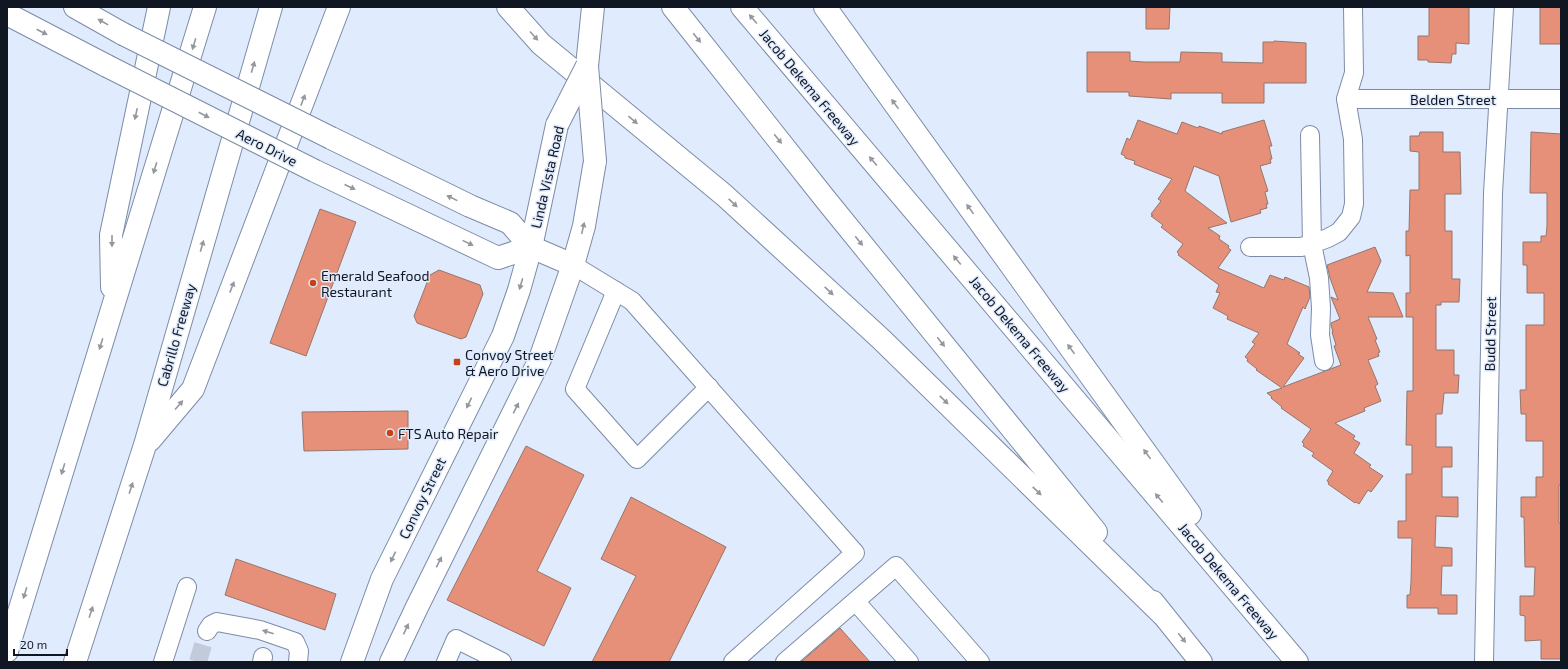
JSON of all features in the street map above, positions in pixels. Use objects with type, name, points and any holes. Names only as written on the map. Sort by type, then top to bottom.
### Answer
[{"type":"main road","points":[[75,7],[123,34],[331,138],[470,206],[510,223],[532,247],[573,265],[540,359],[391,662]]},
{"type":"main road","points":[[113,307],[111,235],[158,7]]},
{"type":"main road","points":[[7,651],[205,7]]},
{"type":"main road","name":"Cabrillo Freeway","points":[[75,662],[145,445],[271,7]]},
{"type":"main road","points":[[145,445],[193,389],[339,7]]},
{"type":"main road","points":[[508,7],[541,44],[724,194],[881,339],[1162,614]]},
{"type":"main road","name":"Linda Vista Road","points":[[573,265],[584,226],[595,161],[587,66],[593,7]]},
{"type":"main road","points":[[673,7],[841,218],[1201,662]]},
{"type":"main road","name":"Jacob Dekema Freeway","points":[[742,7],[1297,662]]},
{"type":"main road","points":[[825,7],[1284,645]]},
{"type":"main road","name":"Aero Drive","points":[[7,14],[315,171],[498,258],[532,247]]},
{"type":"main road","name":"Linda Vista Road","points":[[532,247],[557,124],[587,66]]},
{"type":"main road","name":"Convoy Street","points":[[352,662],[382,579],[502,336],[520,290],[532,247]]},
{"type":"street","points":[[1250,247],[1301,247],[1312,244],[1339,232],[1351,217],[1354,204],[1353,139],[1346,98],[1354,73],[1354,7]]},
{"type":"street","name":"Budd Street","points":[[1484,662],[1493,193],[1504,7]]},
{"type":"street","name":"Belden Street","points":[[1346,98],[1561,100]]},
{"type":"street","points":[[1310,135],[1312,244],[1319,278],[1321,308],[1320,335],[1324,361]]},
{"type":"street","points":[[573,265],[632,301],[854,553],[733,662]]},
{"type":"street","points":[[616,290],[575,390],[637,459],[709,387]]},
{"type":"street","points":[[785,662],[896,566],[980,662]]},
{"type":"street","points":[[163,662],[187,587]]},
{"type":"street","points":[[856,602],[909,662]]},
{"type":"street","points":[[207,631],[211,625],[217,622],[260,630],[295,642],[298,657]]},
{"type":"street","points":[[446,662],[456,638],[502,662]]},
{"type":"building","points":[[1146,7],[1170,7],[1169,29],[1146,29]]},
{"type":"building","points":[[1429,7],[1469,7],[1469,44],[1456,43],[1456,54],[1452,54],[1451,63],[1418,60],[1418,36],[1429,36]]},
{"type":"building","points":[[1540,7],[1561,7],[1561,44],[1540,44]]},
{"type":"building","points":[[1274,41],[1306,43],[1306,83],[1264,83],[1264,103],[1222,103],[1222,93],[1171,93],[1171,99],[1129,96],[1129,92],[1087,92],[1087,52],[1130,52],[1130,61],[1144,62],[1180,62],[1181,52],[1222,53],[1222,62],[1263,63],[1263,42]]},
{"type":"building","points":[[1138,120],[1177,134],[1182,122],[1222,134],[1222,132],[1264,120],[1272,146],[1269,146],[1272,159],[1270,159],[1271,163],[1260,166],[1268,191],[1265,192],[1268,204],[1266,204],[1267,208],[1260,210],[1261,213],[1231,222],[1219,176],[1194,166],[1185,191],[1227,223],[1208,228],[1220,236],[1219,239],[1229,246],[1228,248],[1231,250],[1218,268],[1264,288],[1270,275],[1284,280],[1285,277],[1309,287],[1310,297],[1305,309],[1303,307],[1287,344],[1300,353],[1298,354],[1304,358],[1283,387],[1341,365],[1334,346],[1336,345],[1331,325],[1331,323],[1340,319],[1331,297],[1338,300],[1327,265],[1375,247],[1381,261],[1367,292],[1393,293],[1403,317],[1368,317],[1377,339],[1375,340],[1380,352],[1378,353],[1379,356],[1368,360],[1378,384],[1375,386],[1381,401],[1364,408],[1365,411],[1335,423],[1355,436],[1353,439],[1360,443],[1354,453],[1371,465],[1369,467],[1383,476],[1371,492],[1368,490],[1359,504],[1356,502],[1355,503],[1328,484],[1329,482],[1327,481],[1333,471],[1312,456],[1314,453],[1303,446],[1304,444],[1302,442],[1311,429],[1281,408],[1282,407],[1271,398],[1272,397],[1267,393],[1282,388],[1256,370],[1257,369],[1247,361],[1248,359],[1245,357],[1255,344],[1252,342],[1259,333],[1227,319],[1228,316],[1213,308],[1220,293],[1216,292],[1219,285],[1178,255],[1179,254],[1177,252],[1183,244],[1161,227],[1163,225],[1151,216],[1161,201],[1158,199],[1172,179],[1134,164],[1135,161],[1125,158],[1125,156],[1121,154],[1127,138],[1130,140]]},
{"type":"building","points":[[1420,132],[1443,132],[1443,152],[1460,152],[1461,194],[1445,194],[1445,231],[1452,231],[1452,279],[1460,279],[1459,302],[1441,302],[1441,305],[1436,305],[1436,350],[1454,350],[1454,375],[1459,375],[1458,393],[1444,393],[1442,414],[1436,414],[1436,447],[1452,447],[1452,467],[1442,467],[1442,497],[1458,497],[1458,517],[1436,516],[1435,547],[1452,548],[1452,566],[1442,566],[1441,595],[1457,595],[1457,614],[1438,614],[1438,608],[1407,608],[1407,595],[1410,595],[1411,582],[1412,538],[1398,538],[1398,521],[1406,521],[1406,474],[1412,474],[1412,445],[1406,445],[1407,391],[1413,391],[1413,317],[1406,317],[1406,293],[1410,293],[1410,255],[1406,256],[1406,231],[1409,231],[1410,190],[1419,190],[1419,152],[1410,151],[1410,136],[1419,136]]},
{"type":"building","points":[[1531,132],[1561,134],[1561,485],[1559,485],[1559,523],[1561,523],[1561,659],[1541,659],[1541,640],[1525,641],[1525,616],[1520,615],[1520,596],[1534,596],[1535,567],[1525,567],[1524,517],[1521,517],[1521,497],[1536,497],[1536,477],[1543,477],[1543,441],[1526,441],[1526,414],[1521,414],[1520,390],[1526,390],[1526,325],[1544,325],[1544,293],[1527,293],[1527,265],[1523,265],[1523,242],[1541,242],[1541,236],[1546,236],[1547,226],[1547,193],[1530,193]]},
{"type":"building","name":"Emerald Seafood Restaurant","points":[[320,209],[356,222],[306,356],[270,343]]},
{"type":"building","points":[[439,270],[480,285],[483,294],[466,337],[461,339],[417,323],[414,316],[430,275]]},
{"type":"building","points":[[408,411],[408,449],[304,451],[302,412]]},
{"type":"building","points":[[526,446],[584,475],[537,571],[571,588],[544,646],[447,600]]},
{"type":"building","points":[[631,497],[726,547],[669,662],[592,662],[636,576],[601,559]]},
{"type":"building","points":[[236,559],[336,594],[325,630],[225,595]]},
{"type":"building","points":[[840,628],[870,662],[801,662]]},
{"type":"tunnel","points":[[198,662],[207,631]]},
{"type":"place","name":"Emerald Seafood Restaurant","points":[[313,283]]},
{"type":"place","name":"Convoy Street & Aero Drive","points":[[457,362]]},
{"type":"place","name":"FTS Auto Repair","points":[[390,433]]}]
